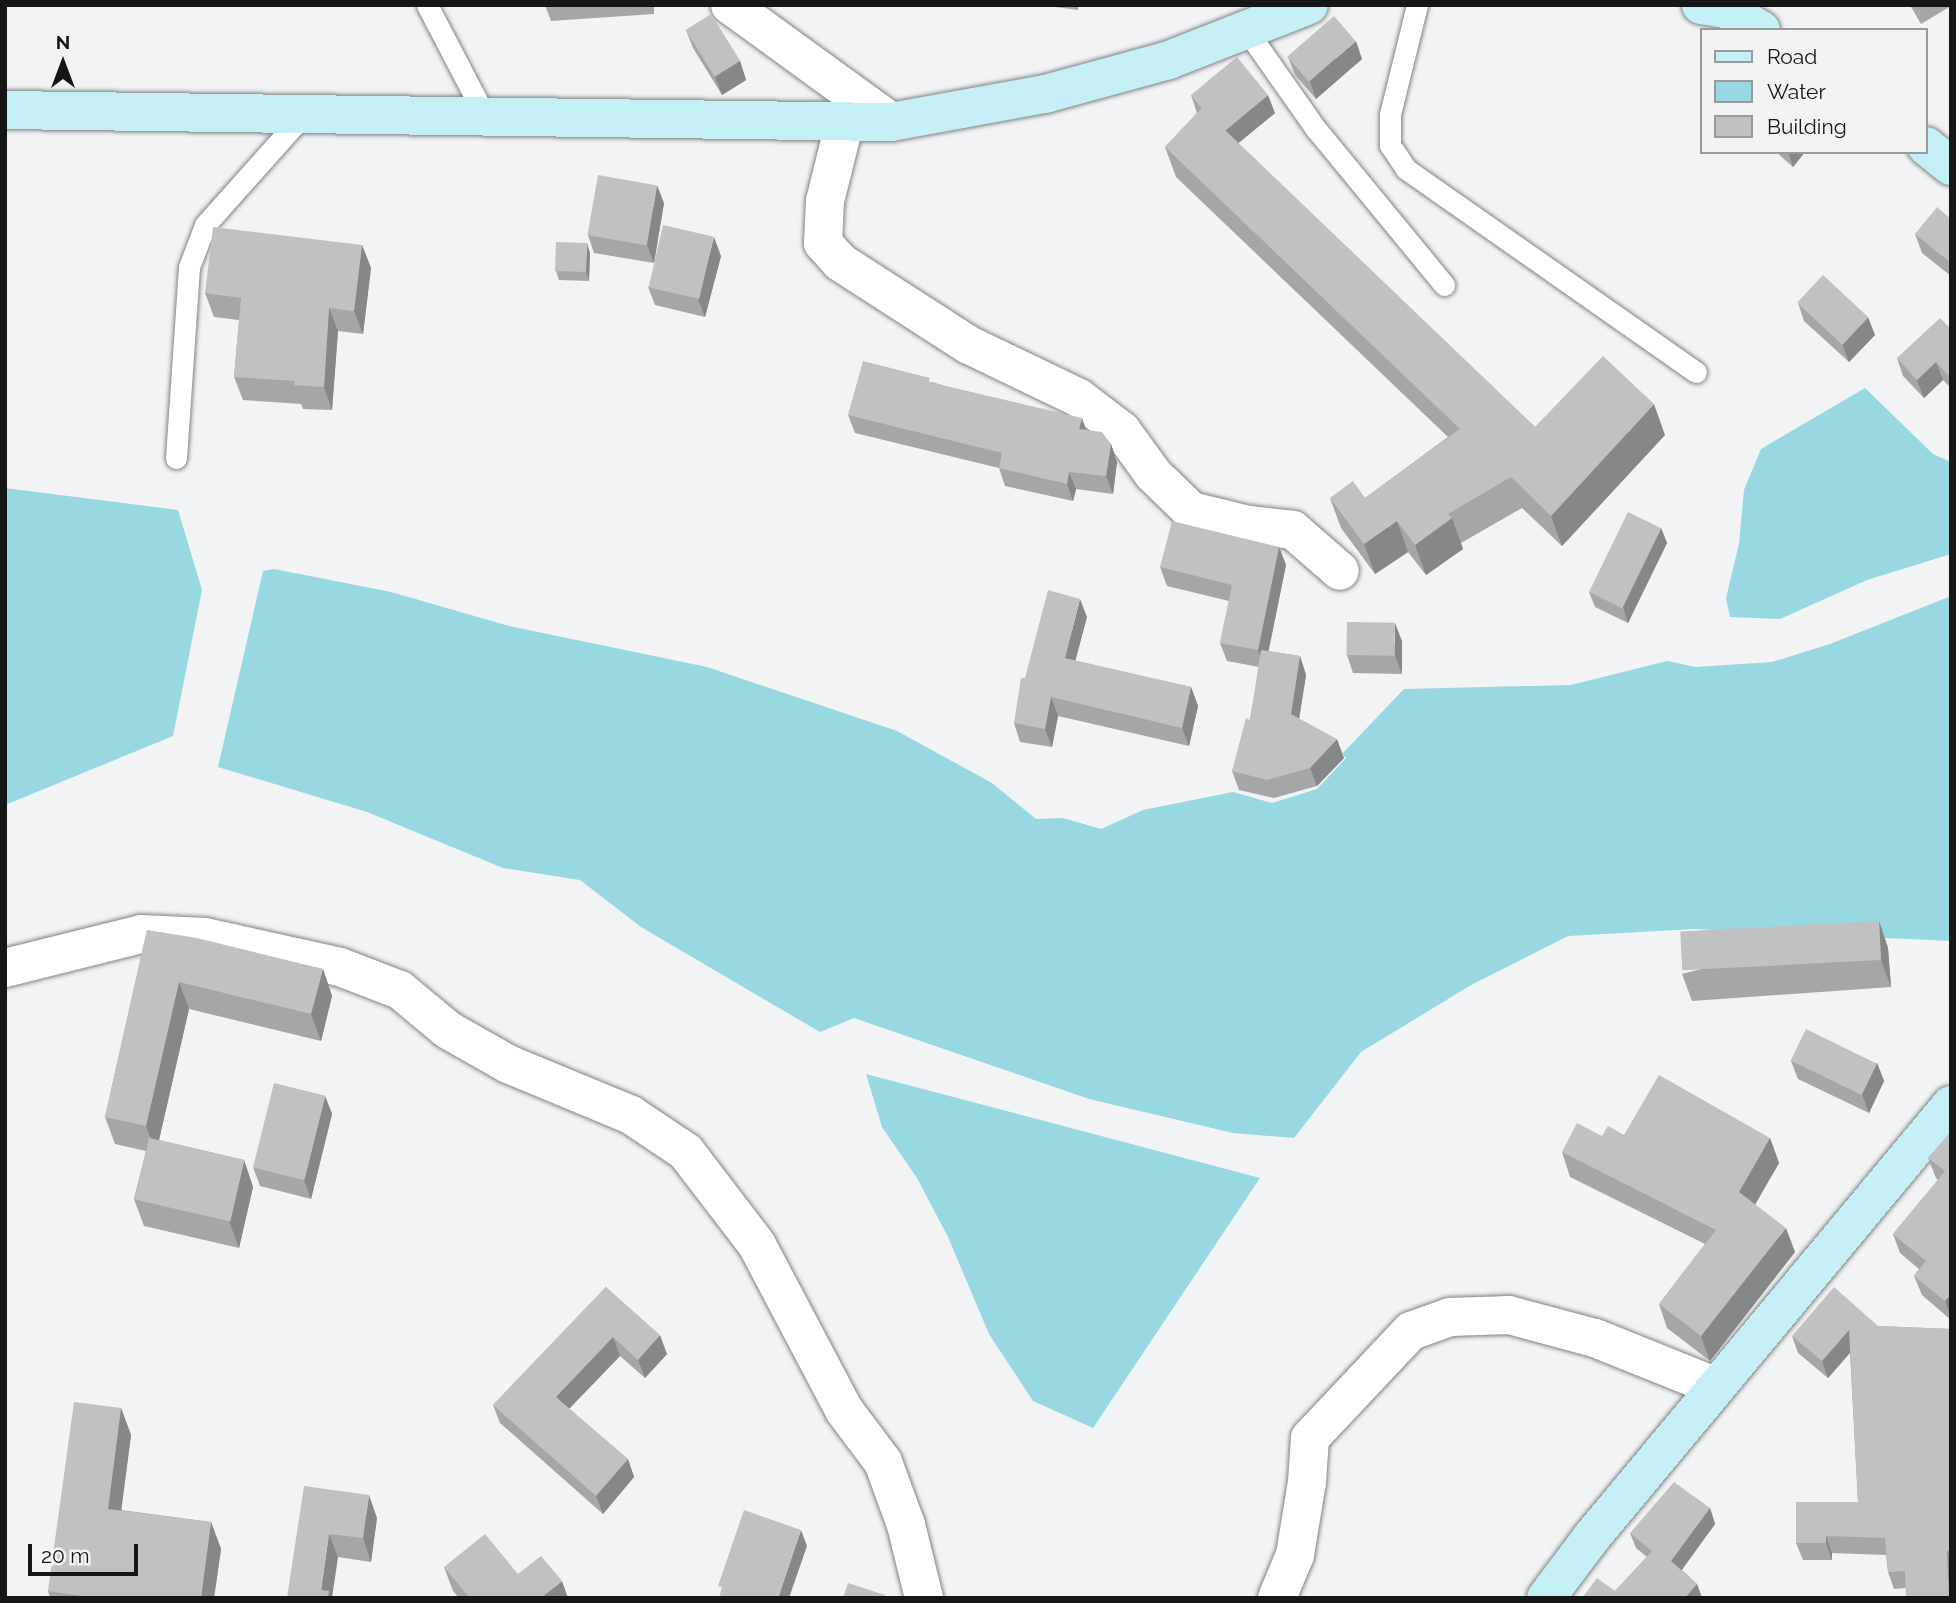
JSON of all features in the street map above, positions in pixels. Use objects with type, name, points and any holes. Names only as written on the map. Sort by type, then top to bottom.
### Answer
[{"type":"main road","points":[[1719,6],[1758,28]]},
{"type":"main road","points":[[5,110],[891,122],[1045,94],[1169,60],[1299,8]]},
{"type":"main road","points":[[1928,148],[1951,166]]},
{"type":"main road","points":[[1546,1598],[1951,1105]]},
{"type":"street","points":[[730,5],[891,122]]},
{"type":"street","points":[[845,121],[825,201],[823,243],[839,262],[969,345],[1079,398],[1122,431],[1153,474],[1191,511],[1249,525],[1293,530],[1340,570]]},
{"type":"street","points":[[5,968],[141,934],[205,937],[340,967],[400,990],[448,1030],[508,1064],[631,1115],[686,1152],[757,1245],[844,1410],[883,1462],[906,1525],[924,1598]]},
{"type":"street","points":[[1278,1598],[1295,1555],[1307,1482],[1310,1438],[1411,1331],[1450,1317],[1509,1315],[1595,1338],[1717,1387]]},
{"type":"lane","points":[[427,5],[485,116]]},
{"type":"lane","points":[[1417,5],[1390,114],[1390,145],[1406,169],[1696,372]]},
{"type":"lane","points":[[1247,31],[1316,129],[1444,285]]},
{"type":"lane","points":[[176,458],[190,267],[205,225],[304,114]]},
{"type":"water","points":[[1865,388],[1933,454],[1951,462],[1951,554],[1867,580],[1780,619],[1730,617],[1726,598],[1739,544],[1744,490],[1761,449]]},
{"type":"water","points":[[5,488],[178,510],[202,590],[173,736],[5,805]]},
{"type":"water","points":[[274,569],[391,592],[509,626],[707,667],[897,731],[992,783],[1036,819],[1063,818],[1101,829],[1143,810],[1233,792],[1272,803],[1317,789],[1346,758],[1342,754],[1404,689],[1571,685],[1667,661],[1696,667],[1772,662],[1830,644],[1951,596],[1951,941],[1694,929],[1568,936],[1471,985],[1361,1052],[1294,1138],[1233,1133],[1089,1099],[854,1018],[820,1032],[641,927],[580,880],[503,868],[367,812],[218,767],[263,571]]},
{"type":"water","points":[[866,1074],[1260,1178],[1093,1428],[1033,1401],[989,1334],[948,1237],[917,1178],[882,1127]]},
{"type":"building","points":[[711,14],[740,61],[715,77],[686,30]]},
{"type":"building","points":[[1334,16],[1356,41],[1309,82],[1287,57]]},
{"type":"building","points":[[1237,57],[1268,95],[1225,131],[1191,95]]},
{"type":"building","points":[[1202,108],[1535,427],[1603,356],[1654,404],[1551,516],[1511,477],[1448,514],[1452,518],[1415,545],[1397,521],[1364,544],[1330,498],[1353,481],[1365,498],[1460,429],[1165,147]]},
{"type":"building","points":[[598,175],[657,185],[646,245],[587,235]]},
{"type":"building","points":[[1937,207],[1951,219],[1951,263],[1915,234]]},
{"type":"building","points":[[663,225],[714,237],[699,299],[649,287]]},
{"type":"building","points":[[213,227],[362,245],[354,311],[329,308],[324,387],[294,385],[295,381],[234,377],[241,298],[205,293]]},
{"type":"building","points":[[556,242],[587,243],[586,272],[555,271]]},
{"type":"building","points":[[1823,275],[1868,317],[1842,345],[1797,303]]},
{"type":"building","points":[[1940,318],[1951,329],[1951,378],[1936,362],[1917,380],[1897,358]]},
{"type":"building","points":[[863,361],[930,378],[929,382],[1082,418],[1079,429],[1102,432],[1111,444],[1106,476],[1069,472],[1067,484],[999,468],[1002,453],[848,415]]},
{"type":"building","points":[[1628,512],[1661,528],[1622,608],[1589,592]]},
{"type":"building","points":[[1172,521],[1279,547],[1258,650],[1220,643],[1232,585],[1160,567]]},
{"type":"building","points":[[1048,590],[1080,599],[1065,658],[1191,687],[1182,728],[1051,697],[1045,729],[1014,723],[1021,678],[1025,678]]},
{"type":"building","points":[[1347,622],[1395,623],[1394,656],[1346,655]]},
{"type":"building","points":[[1261,650],[1300,656],[1291,714],[1337,739],[1310,768],[1267,780],[1232,771],[1246,718],[1250,720]]},
{"type":"building","points":[[1879,921],[1881,960],[1682,970],[1680,931]]},
{"type":"building","points":[[147,930],[197,938],[323,969],[311,1014],[179,982],[146,1126],[105,1117]]},
{"type":"building","points":[[1806,1029],[1877,1064],[1862,1095],[1791,1060]]},
{"type":"building","points":[[1659,1075],[1770,1138],[1739,1192],[1786,1228],[1701,1336],[1659,1304],[1716,1230],[1562,1152],[1577,1123],[1602,1136],[1608,1126],[1624,1135]]},
{"type":"building","points":[[274,1083],[325,1096],[304,1180],[253,1167]]},
{"type":"building","points":[[1951,1132],[1951,1294],[1945,1301],[1914,1276],[1926,1261],[1893,1234],[1945,1171],[1928,1158]]},
{"type":"building","points":[[149,1138],[244,1160],[230,1221],[135,1199]]},
{"type":"building","points":[[606,1287],[660,1335],[638,1360],[613,1337],[556,1397],[628,1459],[596,1496],[493,1405]]},
{"type":"building","points":[[1834,1287],[1878,1326],[1951,1329],[1951,1551],[1947,1550],[1949,1598],[1906,1598],[1905,1571],[1888,1572],[1885,1538],[1826,1536],[1826,1543],[1796,1543],[1796,1502],[1858,1502],[1849,1330],[1822,1361],[1792,1336]]},
{"type":"building","points":[[74,1402],[121,1408],[108,1509],[211,1522],[201,1598],[96,1598],[48,1591]]},
{"type":"building","points":[[1674,1482],[1710,1508],[1671,1561],[1697,1584],[1685,1598],[1582,1598],[1597,1578],[1615,1591],[1652,1551],[1630,1533]]},
{"type":"building","points":[[304,1486],[369,1495],[363,1538],[329,1534],[321,1590],[329,1591],[328,1598],[287,1598]]},
{"type":"building","points":[[744,1510],[801,1530],[778,1598],[719,1598],[722,1587],[718,1586]]},
{"type":"building","points":[[485,1534],[518,1574],[541,1556],[562,1581],[541,1598],[470,1598],[444,1567]]},
{"type":"building","points":[[848,1583],[885,1595],[884,1598],[843,1598]]}]
